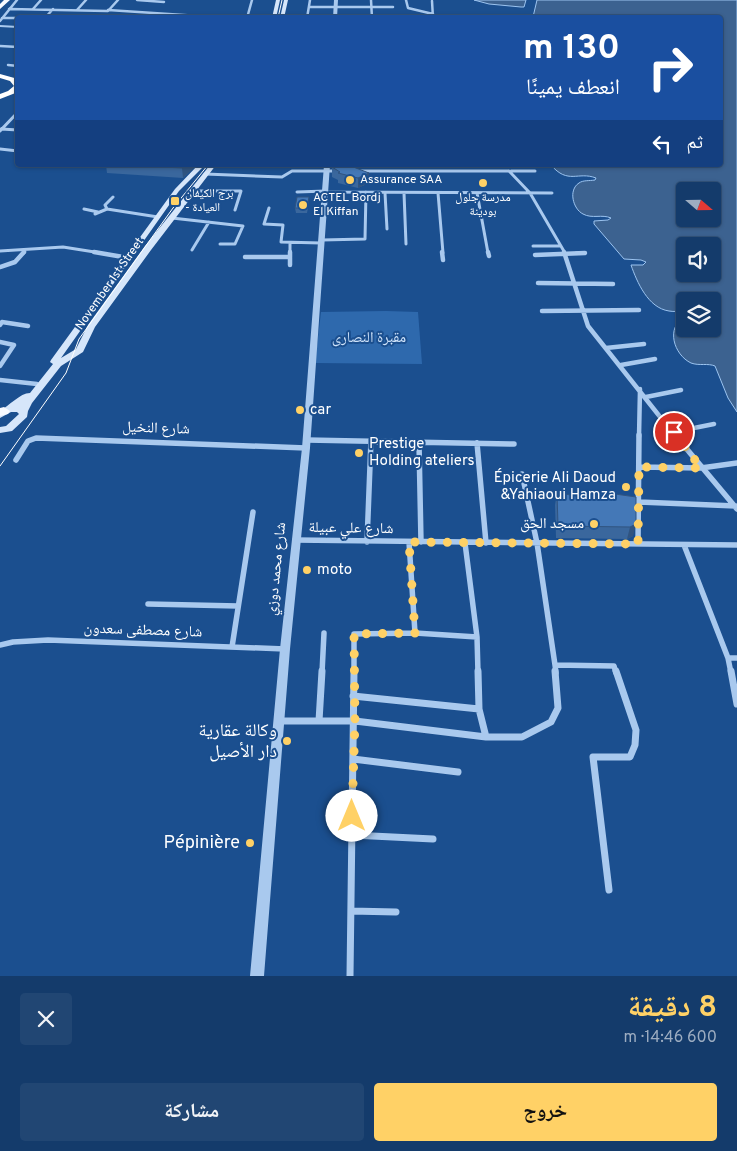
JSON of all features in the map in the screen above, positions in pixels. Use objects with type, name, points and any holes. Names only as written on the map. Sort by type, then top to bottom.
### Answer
[{"type":"highway","points":[[0,7],[7,0]]},
{"type":"highway","points":[[0,75],[15,76]]},
{"type":"highway","points":[[0,75],[15,83]]},
{"type":"highway","points":[[0,97],[11,93],[15,89]]},
{"type":"highway","points":[[0,102],[15,96]]},
{"type":"main road","points":[[275,15],[278,0]]},
{"type":"main road","points":[[283,15],[286,0]]},
{"type":"main road","name":"November 1st Street","points":[[4,412],[22,401],[63,352],[177,190],[200,167]]},
{"type":"main road","name":"November 1st Street","points":[[0,441],[4,430],[24,415],[23,411],[28,402],[58,364],[80,350],[91,327],[211,167]]},
{"type":"main road","points":[[4,412],[23,411]]},
{"type":"street","points":[[1,19],[17,0]]},
{"type":"street","points":[[33,9],[41,0]]},
{"type":"street","points":[[77,10],[86,0]]},
{"type":"street","points":[[105,15],[118,0]]},
{"type":"street","points":[[137,0],[164,2]]},
{"type":"street","points":[[248,15],[252,0]]},
{"type":"street","points":[[308,15],[310,0]]},
{"type":"street","points":[[335,15],[336,0]]},
{"type":"street","points":[[371,0],[372,15]]},
{"type":"street","points":[[406,0],[408,8],[430,15]]},
{"type":"street","points":[[432,1],[433,15]]},
{"type":"street","points":[[309,7],[393,7]]},
{"type":"street","points":[[9,9],[53,9],[180,15]]},
{"type":"street","points":[[48,15],[53,9]]},
{"type":"street","points":[[1,19],[15,18]]},
{"type":"street","points":[[0,26],[15,27]]},
{"type":"street","points":[[0,46],[15,47]]},
{"type":"street","points":[[8,65],[15,66]]},
{"type":"street","points":[[1,130],[15,115]]},
{"type":"street","points":[[1,130],[15,130]]},
{"type":"street","points":[[0,149],[15,151]]},
{"type":"street","points":[[510,167],[510,171],[530,193],[566,254],[573,283],[588,326],[701,468],[736,507]]},
{"type":"street","points":[[205,174],[282,177],[292,171],[327,168],[346,171]]},
{"type":"street","name":"شارع محمد دوزي","points":[[258,976],[278,721],[306,444],[327,168]]},
{"type":"street","points":[[356,171],[535,171]]},
{"type":"street","points":[[194,190],[241,191],[235,210]]},
{"type":"street","points":[[298,192],[552,193]]},
{"type":"street","points":[[269,208],[264,224],[283,225],[281,242],[290,244],[365,239],[366,192]]},
{"type":"street","points":[[385,192],[387,229]]},
{"type":"street","points":[[404,193],[406,244]]},
{"type":"street","points":[[438,193],[443,260]]},
{"type":"street","points":[[477,193],[489,256]]},
{"type":"street","points":[[106,209],[105,205],[113,197]]},
{"type":"street","points":[[84,209],[96,213],[106,209],[158,217]]},
{"type":"street","points":[[172,218],[244,226],[235,244],[220,244]]},
{"type":"street","points":[[192,250],[209,222]]},
{"type":"street","points":[[290,244],[290,266]]},
{"type":"street","points":[[0,251],[62,246],[129,258]]},
{"type":"street","points":[[533,246],[560,246]]},
{"type":"street","points":[[0,267],[6,267],[16,262],[24,254],[25,250]]},
{"type":"street","points":[[535,254],[585,254]]},
{"type":"street","points":[[245,257],[290,257]]},
{"type":"street","points":[[538,283],[613,284]]},
{"type":"street","points":[[542,312],[639,310]]},
{"type":"street","points":[[0,325],[2,322],[28,326]]},
{"type":"street","points":[[0,342],[14,345],[0,366]]},
{"type":"street","points":[[606,348],[644,344]]},
{"type":"street","points":[[621,366],[655,359]]},
{"type":"street","points":[[0,380],[37,384]]},
{"type":"street","points":[[638,544],[640,389]]},
{"type":"street","points":[[646,397],[681,390]]},
{"type":"street","points":[[674,432],[714,424]]},
{"type":"street","name":"شارع النخيل","points":[[16,460],[28,441],[36,438],[306,444],[371,440],[419,443],[514,444]]},
{"type":"street","points":[[367,542],[371,440]]},
{"type":"street","points":[[419,443],[421,542]]},
{"type":"street","points":[[477,443],[486,543]]},
{"type":"street","points":[[639,467],[701,468],[737,463]]},
{"type":"street","points":[[278,721],[355,721],[486,737],[522,736],[551,722],[558,708],[555,665],[537,543],[522,474]]},
{"type":"street","points":[[639,502],[736,507]]},
{"type":"street","points":[[232,647],[253,512]]},
{"type":"street","name":"شارع علي عبيلة","points":[[295,540],[737,545]]},
{"type":"street","points":[[409,542],[415,633]]},
{"type":"street","points":[[465,543],[477,637],[479,709],[486,737]]},
{"type":"street","points":[[684,545],[728,658],[737,704]]},
{"type":"street","points":[[148,604],[238,606]]},
{"type":"street","points":[[350,976],[355,721],[353,696],[354,634],[415,633],[477,637]]},
{"type":"street","points":[[319,721],[324,634]]},
{"type":"street","name":"شارع مصطفى سعدون","points":[[0,645],[13,642],[48,640],[285,648]]},
{"type":"street","points":[[728,658],[737,658]]},
{"type":"street","points":[[555,665],[614,666],[636,730],[635,745],[630,757],[593,757],[609,890]]},
{"type":"street","points":[[353,696],[479,709]]},
{"type":"street","points":[[353,759],[458,772]]},
{"type":"street","points":[[352,835],[433,839]]},
{"type":"street","points":[[351,911],[396,912]]},
{"type":"green space","name":"مقبرة النصارى","points":[[321,312],[418,312],[422,364],[315,363]]},
{"type":"shaded area","points":[[474,0],[526,0],[524,7],[521,7],[489,4]]},
{"type":"shaded area","points":[[537,0],[737,0],[737,412],[728,398],[715,366],[691,363],[680,354],[674,341],[676,326],[676,337],[721,337],[721,292],[676,292],[676,311],[662,309],[655,305],[644,293],[631,265],[643,265],[646,262],[624,259],[594,224],[594,221],[611,218],[583,214],[574,204],[573,195],[576,186],[581,182],[595,180],[596,178],[563,174],[553,167],[723,167],[723,15],[533,15]]},
{"type":"building","points":[[332,167],[353,167],[369,173],[358,178],[338,173],[340,172]]},
{"type":"building","points":[[297,197],[309,197],[307,208],[295,208]]},
{"type":"building","points":[[601,492],[636,497],[636,524],[630,527],[558,526],[557,493],[600,499]]},
{"type":"tram line","points":[[279,15],[282,0]]},
{"type":"tram line","points":[[0,466],[66,373],[79,339],[173,208],[206,167]]},
{"type":"place","name":"Assurance SAA","points":[[350,180]]},
{"type":"place","name":"مدرسة جلول بودينة","points":[[483,183]]},
{"type":"place","name":"برج الكيفان - العيادة","points":[[175,201]]},
{"type":"place","name":"ACTEL Bordj El Kiffan","points":[[303,205]]},
{"type":"place","name":"car","points":[[300,410]]},
{"type":"place","name":"Prestige Holding ateliers","points":[[359,453]]},
{"type":"place","name":"Épicerie Ali Daoud &Yahiaoui Hamza","points":[[626,487]]},
{"type":"place","name":"مسجد الحق","points":[[594,524]]},
{"type":"place","name":"moto","points":[[307,570]]},
{"type":"place","name":"وكالة عقارية دار الأصيل","points":[[287,741]]},
{"type":"place","name":"Pépinière","points":[[250,843]]},
{"type":"route","points":[[352,816],[355,721],[353,696],[354,634],[415,633],[409,542],[638,544],[639,467],[701,468],[674,432]]}]
